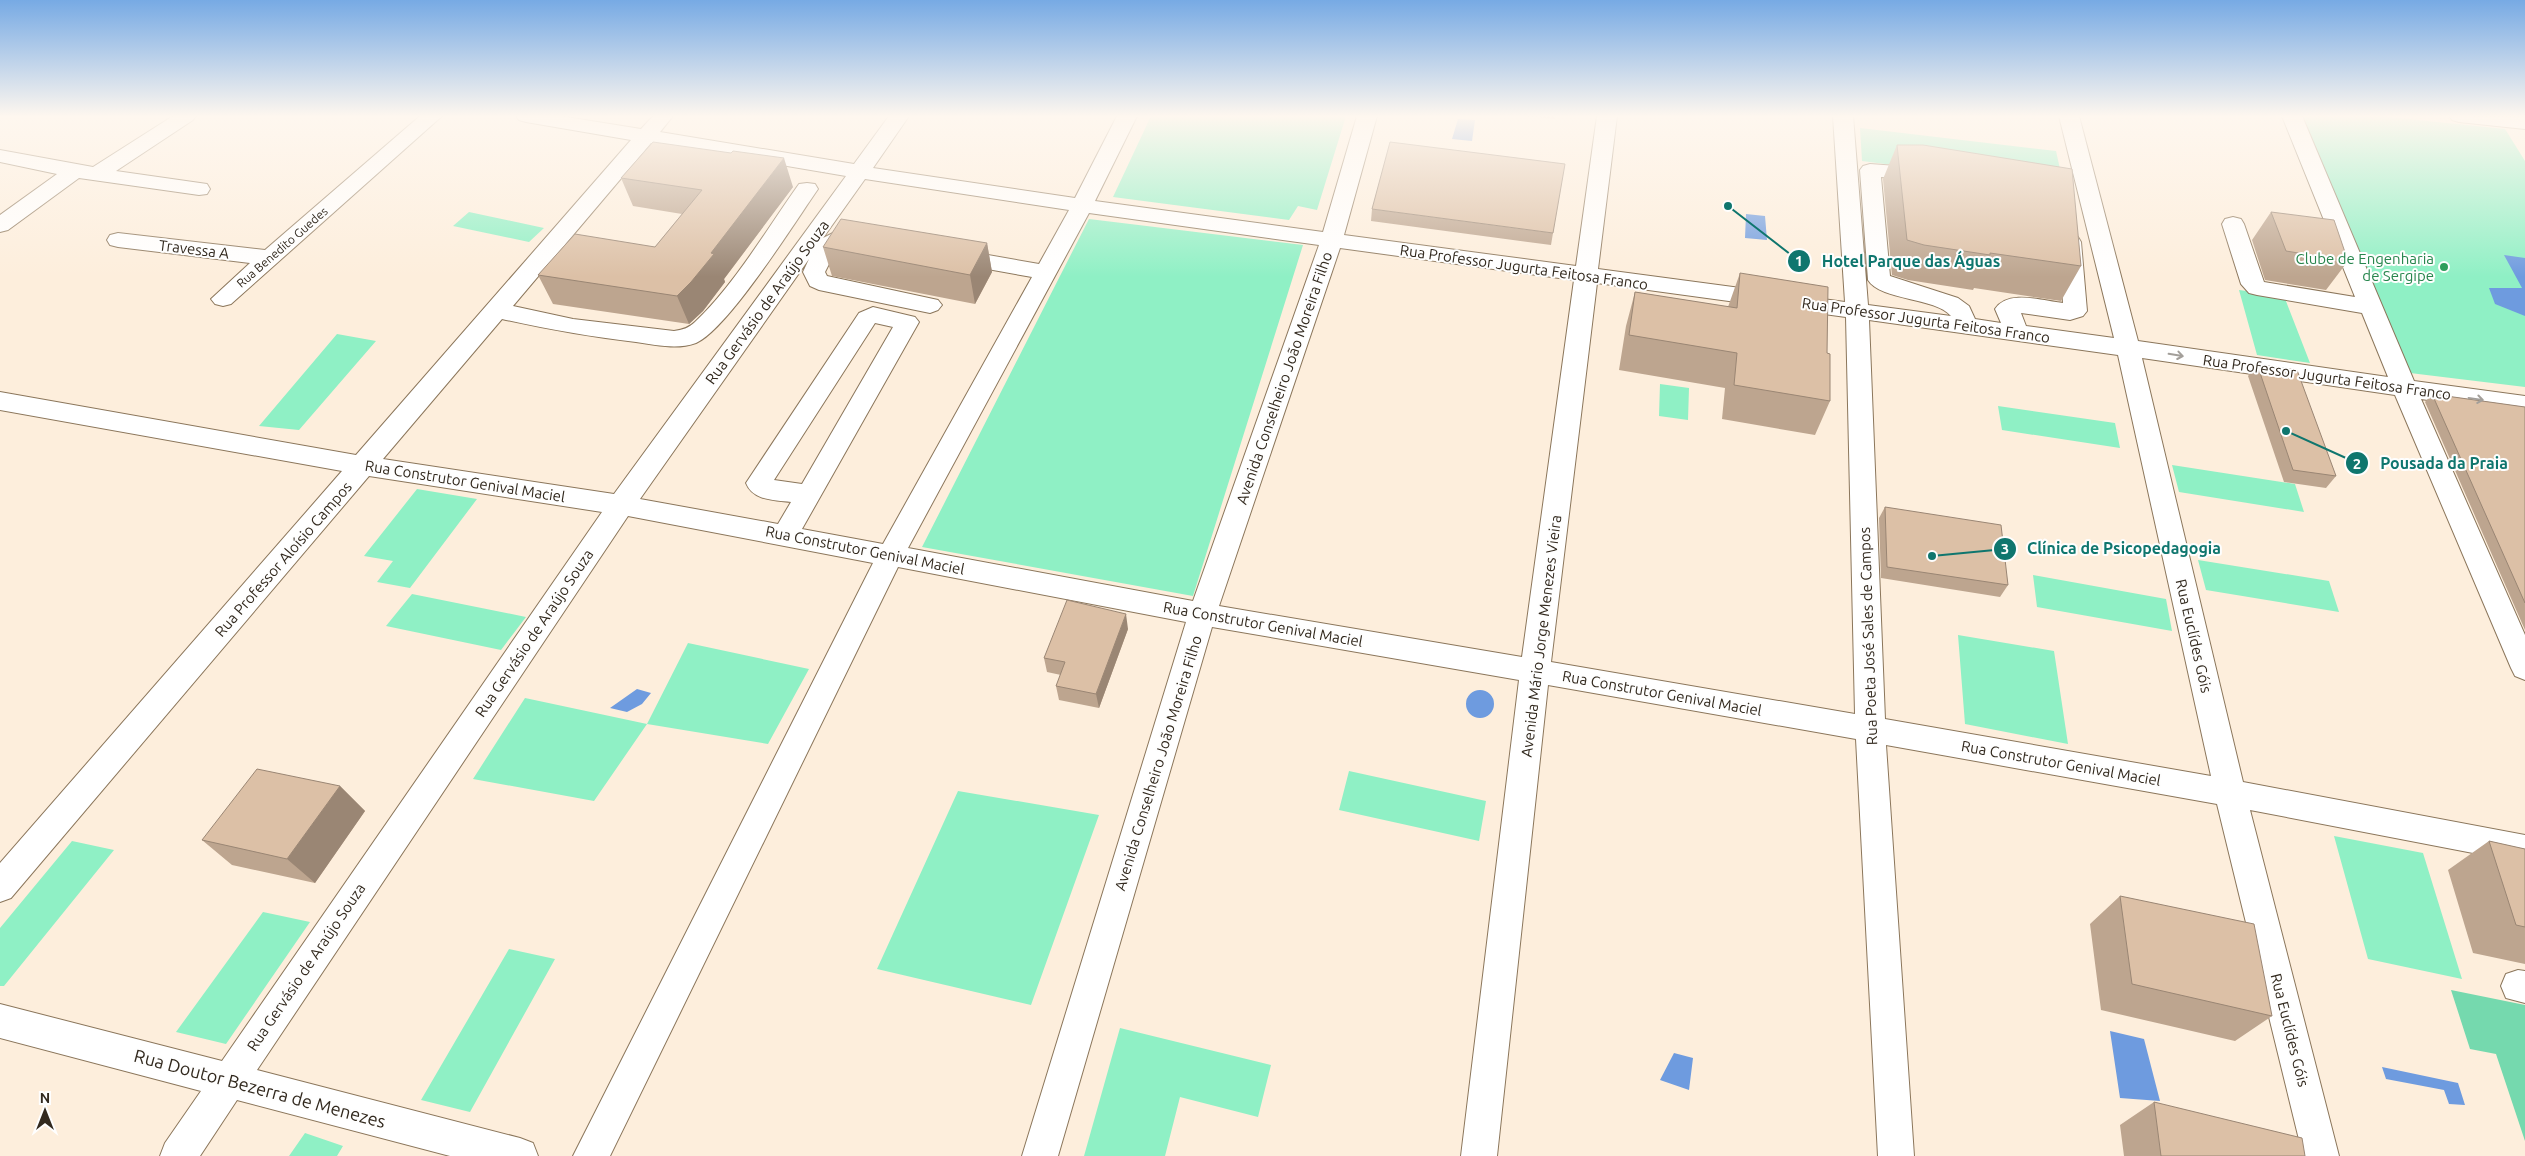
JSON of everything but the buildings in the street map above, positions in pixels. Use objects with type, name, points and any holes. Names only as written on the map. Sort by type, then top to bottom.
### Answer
[{"type":"street","points":[[70,170],[199,189]]},
{"type":"street","points":[[97,174],[103,170]]},
{"type":"street","name":"Rua Benedito Guedes","points":[[223,299],[370,170]]},
{"type":"street","name":"Rua Professor Aloísio Campos","points":[[0,887],[364,466],[614,170]]},
{"type":"street","name":"Rua Professor Jugurta Feitosa Franco","points":[[849,170],[1082,206],[1331,241],[2017,332],[2525,405]]},
{"type":"street","points":[[591,1156],[891,554],[1082,206],[1100,170]]},
{"type":"street","name":"Avenida Conselheiro João Moreira Filho","points":[[1040,1156],[1202,614],[1331,241],[1351,170]]},
{"type":"street","name":"Avenida Mário Jorge Menezes Vieira","points":[[1479,1156],[1535,671],[1601,170]]},
{"type":"street","name":"Rua Poeta José Sales de Campos","points":[[1847,170],[1857,311],[1870,729],[1896,1156]]},
{"type":"street","points":[[1947,177],[1909,171],[1870,170],[1879,280],[1950,303],[1961,311],[1965,325]]},
{"type":"street","name":"Rua Euclídes Góis","points":[[2083,170],[2128,348],[2230,793],[2321,1156]]},
{"type":"street","points":[[2314,170],[2405,389],[2525,668]]},
{"type":"street","points":[[0,225],[75,171]]},
{"type":"street","name":"Rua Gervásio de Araújo Souza","points":[[178,1156],[621,505],[861,172]]},
{"type":"street","points":[[496,310],[573,327],[674,339],[688,337],[702,329],[734,292],[807,189]]},
{"type":"street","points":[[2017,332],[2008,309],[2014,304],[2070,312],[2075,311],[2068,218]]},
{"type":"street","points":[[2233,224],[2252,284],[2257,288],[2370,306]]},
{"type":"street","points":[[860,240],[841,238],[831,242],[816,265],[814,272],[818,281],[827,285],[930,305]]},
{"type":"street","name":"Travessa A","points":[[118,240],[269,258]]},
{"type":"street","points":[[934,253],[1046,272]]},
{"type":"street","points":[[784,535],[862,404],[907,322],[873,316],[867,318],[759,482],[760,486],[766,489],[807,494]]},
{"type":"street","name":"Rua Construtor Genival Maciel","points":[[0,401],[364,466],[621,505],[891,554],[1202,614],[1870,729],[2230,793],[2525,849]]},
{"type":"street","name":"Rua Doutor Bezerra de Menezes","points":[[0,1021],[520,1156]]},
{"type":"green space","points":[[1126,170],[1329,170],[1317,210],[1298,206],[1289,220],[1113,197]]},
{"type":"green space","points":[[1932,170],[2060,170],[2064,187]]},
{"type":"green space","name":"Clube de Engenharia de Sergipe","points":[[2318,170],[2525,170],[2525,387],[2410,373]]},
{"type":"green space","points":[[469,212],[544,228],[529,242],[453,226]]},
{"type":"green space","points":[[1089,219],[1303,245],[1193,596],[922,547]]},
{"type":"green space","points":[[2239,290],[2284,296],[2310,363],[2257,355]]},
{"type":"green space","points":[[337,334],[376,341],[299,430],[259,426]]},
{"type":"green space","points":[[1660,384],[1689,388],[1688,420],[1659,416]]},
{"type":"green space","points":[[1998,406],[2115,423],[2120,448],[2002,430]]},
{"type":"green space","points":[[2172,465],[2295,484],[2304,512],[2179,492]]},
{"type":"green space","points":[[417,489],[477,499],[410,588],[377,582],[393,561],[364,556]]},
{"type":"green space","points":[[2198,560],[2329,581],[2339,612],[2206,590]]},
{"type":"green space","points":[[2033,575],[2166,599],[2172,631],[2037,607]]},
{"type":"green space","points":[[412,594],[526,617],[501,650],[386,626]]},
{"type":"green space","points":[[1958,635],[2054,651],[2068,744],[1965,724]]},
{"type":"green space","points":[[688,643],[809,669],[768,744],[647,724]]},
{"type":"green space","points":[[525,698],[647,724],[594,801],[473,779]]},
{"type":"green space","points":[[1349,771],[1486,801],[1479,841],[1339,810]]},
{"type":"green space","points":[[958,791],[1099,815],[1031,1005],[877,969]]},
{"type":"green space","points":[[2334,836],[2423,853],[2462,979],[2368,959]]},
{"type":"green space","points":[[72,841],[114,850],[4,986],[0,986],[0,928]]},
{"type":"green space","points":[[263,912],[310,922],[226,1044],[176,1032]]},
{"type":"green space","points":[[509,949],[555,959],[470,1112],[421,1100]]},
{"type":"green space","points":[[2451,990],[2525,1005],[2525,1141],[2496,1054],[2470,1049]]},
{"type":"green space","points":[[1120,1028],[1271,1065],[1258,1117],[1180,1097],[1165,1156],[1084,1156]]},
{"type":"green space","points":[[305,1133],[343,1146],[337,1156],[289,1156]]},
{"type":"water","points":[[1746,214],[1765,216],[1767,240],[1745,238]]},
{"type":"water","points":[[2504,255],[2525,258],[2525,316],[2495,304],[2489,288],[2522,288]]},
{"type":"water","points":[[637,689],[651,693],[642,704],[627,712],[610,708]]},
{"type":"water","points":[[1480,690],[1490,694],[1494,704],[1490,714],[1480,718],[1470,714],[1466,704],[1470,694]]},
{"type":"water","points":[[2110,1031],[2144,1039],[2160,1101],[2120,1098]]},
{"type":"water","points":[[1674,1053],[1693,1058],[1689,1090],[1660,1080]]},
{"type":"water","points":[[2382,1067],[2458,1083],[2465,1105],[2449,1104],[2444,1090],[2386,1079]]},
{"type":"place","name":"Hotel Parque das Águas","points":[[1728,206]]},
{"type":"place","name":"Clube de Engenharia de Sergipe","points":[[2444,267]]},
{"type":"place","name":"Pousada da Praia","points":[[2286,431]]},
{"type":"place","name":"Clínica de Psicopedagogia","points":[[1932,556]]}]
